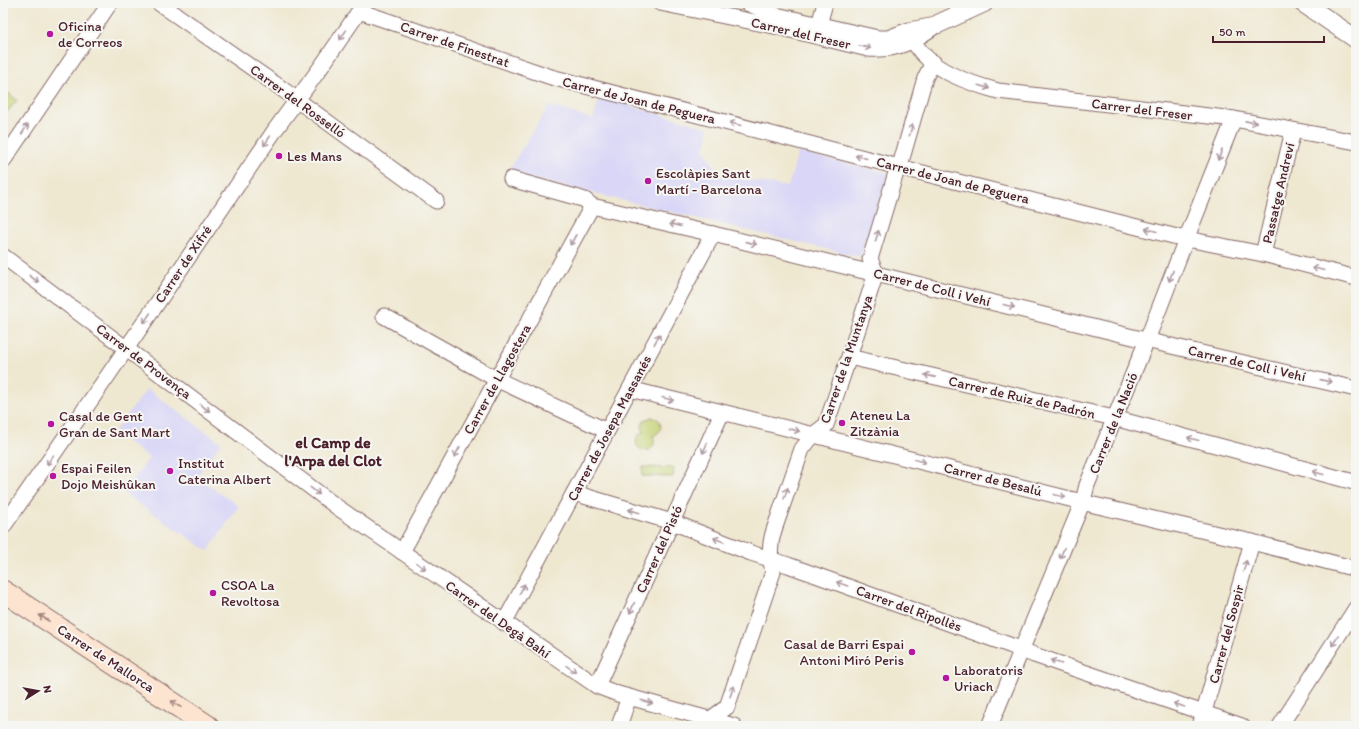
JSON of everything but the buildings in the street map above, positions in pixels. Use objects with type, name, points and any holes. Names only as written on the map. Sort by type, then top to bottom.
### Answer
[{"type":"main road","name":"Carrer de Mallorca","points":[[3,591],[208,726]]},
{"type":"street","points":[[3,161],[110,3]]},
{"type":"street","name":"Carrer del Rosselló","points":[[159,3],[278,86],[436,201]]},
{"type":"street","name":"Carrer del Freser","points":[[660,3],[689,6],[868,49],[887,49],[913,41],[925,57],[942,69],[974,85],[998,91],[1234,119],[1356,142]]},
{"type":"street","points":[[747,3],[776,15],[878,38],[888,38],[909,30],[938,24]]},
{"type":"street","points":[[819,25],[825,3]]},
{"type":"street","points":[[913,41],[938,24],[984,3]]},
{"type":"street","points":[[1303,3],[1356,39]]},
{"type":"street","name":"Carrer de Xifré","points":[[3,527],[271,136],[362,7]]},
{"type":"street","name":"Carrer de Finestrat","points":[[362,7],[551,77]]},
{"type":"street","points":[[876,273],[870,259],[898,166],[901,162],[925,78],[933,62]]},
{"type":"street","name":"Carrer de Joan de Peguera","points":[[551,77],[898,166],[1187,238],[1263,254],[1356,278]]},
{"type":"street","name":"Carrer de la Nació","points":[[990,726],[1083,501],[1087,486],[1147,340],[1234,119]]},
{"type":"street","name":"Passatge Andreví","points":[[1263,254],[1293,131]]},
{"type":"street","name":"Carrer de Coll i Vehí","points":[[510,179],[586,200],[592,206],[1356,389]]},
{"type":"street","name":"Carrer de Llagostera","points":[[402,552],[592,206]]},
{"type":"street","name":"Carrer de Josepa Massanés","points":[[504,623],[713,234]]},
{"type":"street","name":"Carrer de Provença","points":[[3,256],[284,467]]},
{"type":"street","name":"Carrer de la Muntanya","points":[[708,723],[727,707],[773,572],[770,559],[770,543],[799,456],[802,449],[813,435],[826,425],[876,273]]},
{"type":"street","points":[[384,316],[496,379],[607,431]]},
{"type":"street","name":"Carrer de Ruiz de Padrón","points":[[849,357],[1114,418],[1350,482],[1356,482]]},
{"type":"street","name":"Carrer de Besalú","points":[[630,389],[1356,569]]},
{"type":"street","name":"Carrer del Pistó","points":[[597,686],[721,412]]},
{"type":"street","name":"Carrer del Degà Bahí","points":[[284,467],[337,507],[597,686],[708,723],[734,726]]},
{"type":"street","name":"Carrer del Ripollès","points":[[574,493],[672,522],[770,559],[1022,649],[1202,720],[1242,726]]},
{"type":"street","name":"Carrer del Sospir","points":[[1202,720],[1252,542]]},
{"type":"street","points":[[1280,726],[1356,608]]},
{"type":"street","points":[[619,726],[630,697]]},
{"type":"shaded area","name":"Escolàpies Sant Martí - Barcelona","points":[[600,97],[709,128],[704,150],[720,175],[788,187],[798,152],[888,173],[860,257],[512,174],[511,166],[549,106],[593,119]]},
{"type":"shaded area","name":"Institut Caterina Albert","points":[[147,389],[221,443],[196,477],[239,506],[208,551],[123,493],[149,458],[114,432]]},
{"type":"green space","points":[[3,89],[17,100],[3,117]]},
{"type":"green space","points":[[652,417],[659,420],[661,428],[659,432],[653,436],[654,444],[650,449],[640,449],[637,446],[636,439],[638,435],[644,432],[642,427],[644,420]]},
{"type":"green space","points":[[643,467],[674,468],[673,477],[642,476]]},
{"type":"place","name":"Oficina de Correos","points":[[50,34]]},
{"type":"place","name":"Les Mans","points":[[279,156]]},
{"type":"place","name":"Escolàpies Sant Martí - Barcelona","points":[[648,181]]},
{"type":"place","name":"Ateneu La Zitzània","points":[[842,423]]},
{"type":"place","name":"Casal de Gent Gran de Sant Mart","points":[[51,424]]},
{"type":"place","name":"Institut Caterina Albert","points":[[170,471]]},
{"type":"place","name":"Espai Feilen Dojo Meishûkan","points":[[53,476]]},
{"type":"place","name":"CSOA La Revoltosa","points":[[213,593]]},
{"type":"place","name":"Casal de Barri Espai Antoni Miró Peris","points":[[912,652]]},
{"type":"place","name":"Laboratoris Uriach","points":[[946,678]]},
{"type":"district","name":"el Camp de l'Arpa del Clot","points":[[333,451]]}]
